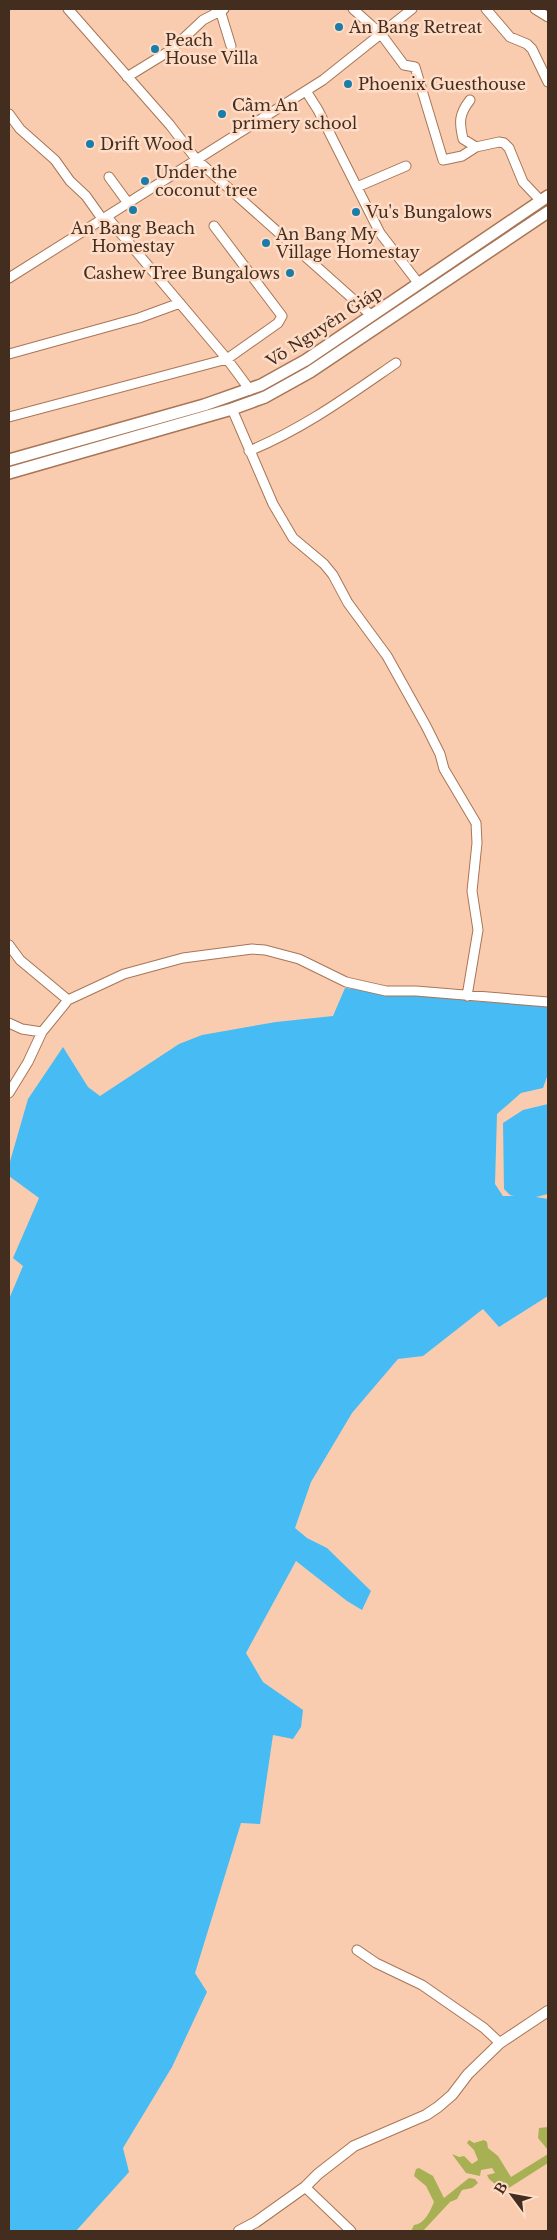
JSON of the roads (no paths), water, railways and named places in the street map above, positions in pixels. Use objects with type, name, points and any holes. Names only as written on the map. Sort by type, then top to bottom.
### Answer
[{"type":"main road","name":"Võ Nguyên Giáp","points":[[9,460],[204,405],[250,390],[306,360],[545,199]]},
{"type":"main road","name":"Võ Nguyên Giáp","points":[[9,473],[254,401],[310,372],[548,212]]},
{"type":"main road","points":[[250,390],[254,401]]},
{"type":"street","points":[[68,9],[170,125],[196,159],[372,316]]},
{"type":"street","points":[[353,9],[381,34],[404,65],[415,67],[443,160],[462,156],[476,147],[499,142],[506,144],[510,148],[522,182],[545,199]]},
{"type":"street","points":[[9,278],[306,91],[412,9]]},
{"type":"street","points":[[486,9],[510,37],[527,44],[532,49],[548,82]]},
{"type":"street","points":[[535,9],[548,17]]},
{"type":"street","points":[[126,77],[170,50],[203,20],[222,10],[231,46]]},
{"type":"street","points":[[306,91],[318,110],[380,233],[419,284]]},
{"type":"street","points":[[470,100],[463,108],[459,122],[463,139],[476,147]]},
{"type":"street","points":[[9,114],[20,129],[55,160],[70,181],[86,196],[227,358],[250,390]]},
{"type":"street","points":[[358,187],[406,166]]},
{"type":"street","points":[[109,177],[128,203]]},
{"type":"street","points":[[9,417],[227,358],[278,323],[282,316],[214,226]]},
{"type":"street","points":[[9,354],[139,318],[180,304]]},
{"type":"street","points":[[249,451],[307,424],[396,363]]},
{"type":"street","points":[[232,409],[274,504],[293,538],[324,564],[333,575],[352,610],[387,656],[426,726],[448,775],[476,823],[477,843],[472,891],[478,930],[467,996]]},
{"type":"street","points":[[9,945],[20,960],[68,1000]]},
{"type":"street","points":[[9,1093],[28,1062],[42,1032],[68,1000],[124,974],[183,958],[252,949],[265,950],[299,959],[346,982],[368,987],[397,992],[416,991],[548,1002]]},
{"type":"street","points":[[9,1023],[22,1029],[42,1032]]},
{"type":"street","points":[[357,1950],[376,1963],[422,1986],[484,2028],[500,2043]]},
{"type":"street","points":[[239,2231],[256,2222],[305,2187],[318,2174],[354,2146],[426,2115],[438,2107],[452,2095],[468,2074],[500,2043],[548,2010]]},
{"type":"street","points":[[305,2187],[351,2231]]},
{"type":"water","points":[[345,988],[472,1001],[548,1006],[548,1074],[543,1088],[521,1093],[497,1114],[495,1184],[503,1196],[514,1196],[504,1189],[503,1123],[523,1110],[548,1104],[548,1194],[536,1197],[548,1199],[548,1296],[499,1327],[483,1309],[423,1356],[398,1359],[352,1413],[311,1482],[295,1528],[307,1538],[327,1548],[371,1591],[362,1610],[347,1601],[296,1561],[246,1653],[263,1682],[303,1710],[301,1727],[293,1739],[273,1735],[260,1824],[241,1823],[195,1973],[207,1992],[172,2067],[123,2148],[129,2172],[76,2231],[9,2231],[9,1299],[23,1266],[13,1258],[39,1198],[9,1176],[9,1165],[28,1099],[63,1047],[88,1087],[100,1096],[179,1044],[202,1035],[276,1022],[333,1016]]},
{"type":"place","name":"An Bang Retreat","points":[[339,27]]},
{"type":"place","name":"Peach House Villa","points":[[155,49]]},
{"type":"place","name":"Phoenix Guesthouse","points":[[348,84]]},
{"type":"place","name":"Cầm An primery school","points":[[222,114]]},
{"type":"place","name":"Drift Wood","points":[[90,144]]},
{"type":"place","name":"Under the coconut tree","points":[[145,181]]},
{"type":"place","name":"An Bang Beach Homestay","points":[[133,210]]},
{"type":"place","name":"Vu's Bungalows","points":[[356,212]]},
{"type":"place","name":"An Bang My Village Homestay","points":[[266,243]]},
{"type":"place","name":"Cashew Tree Bungalows","points":[[290,273]]}]
